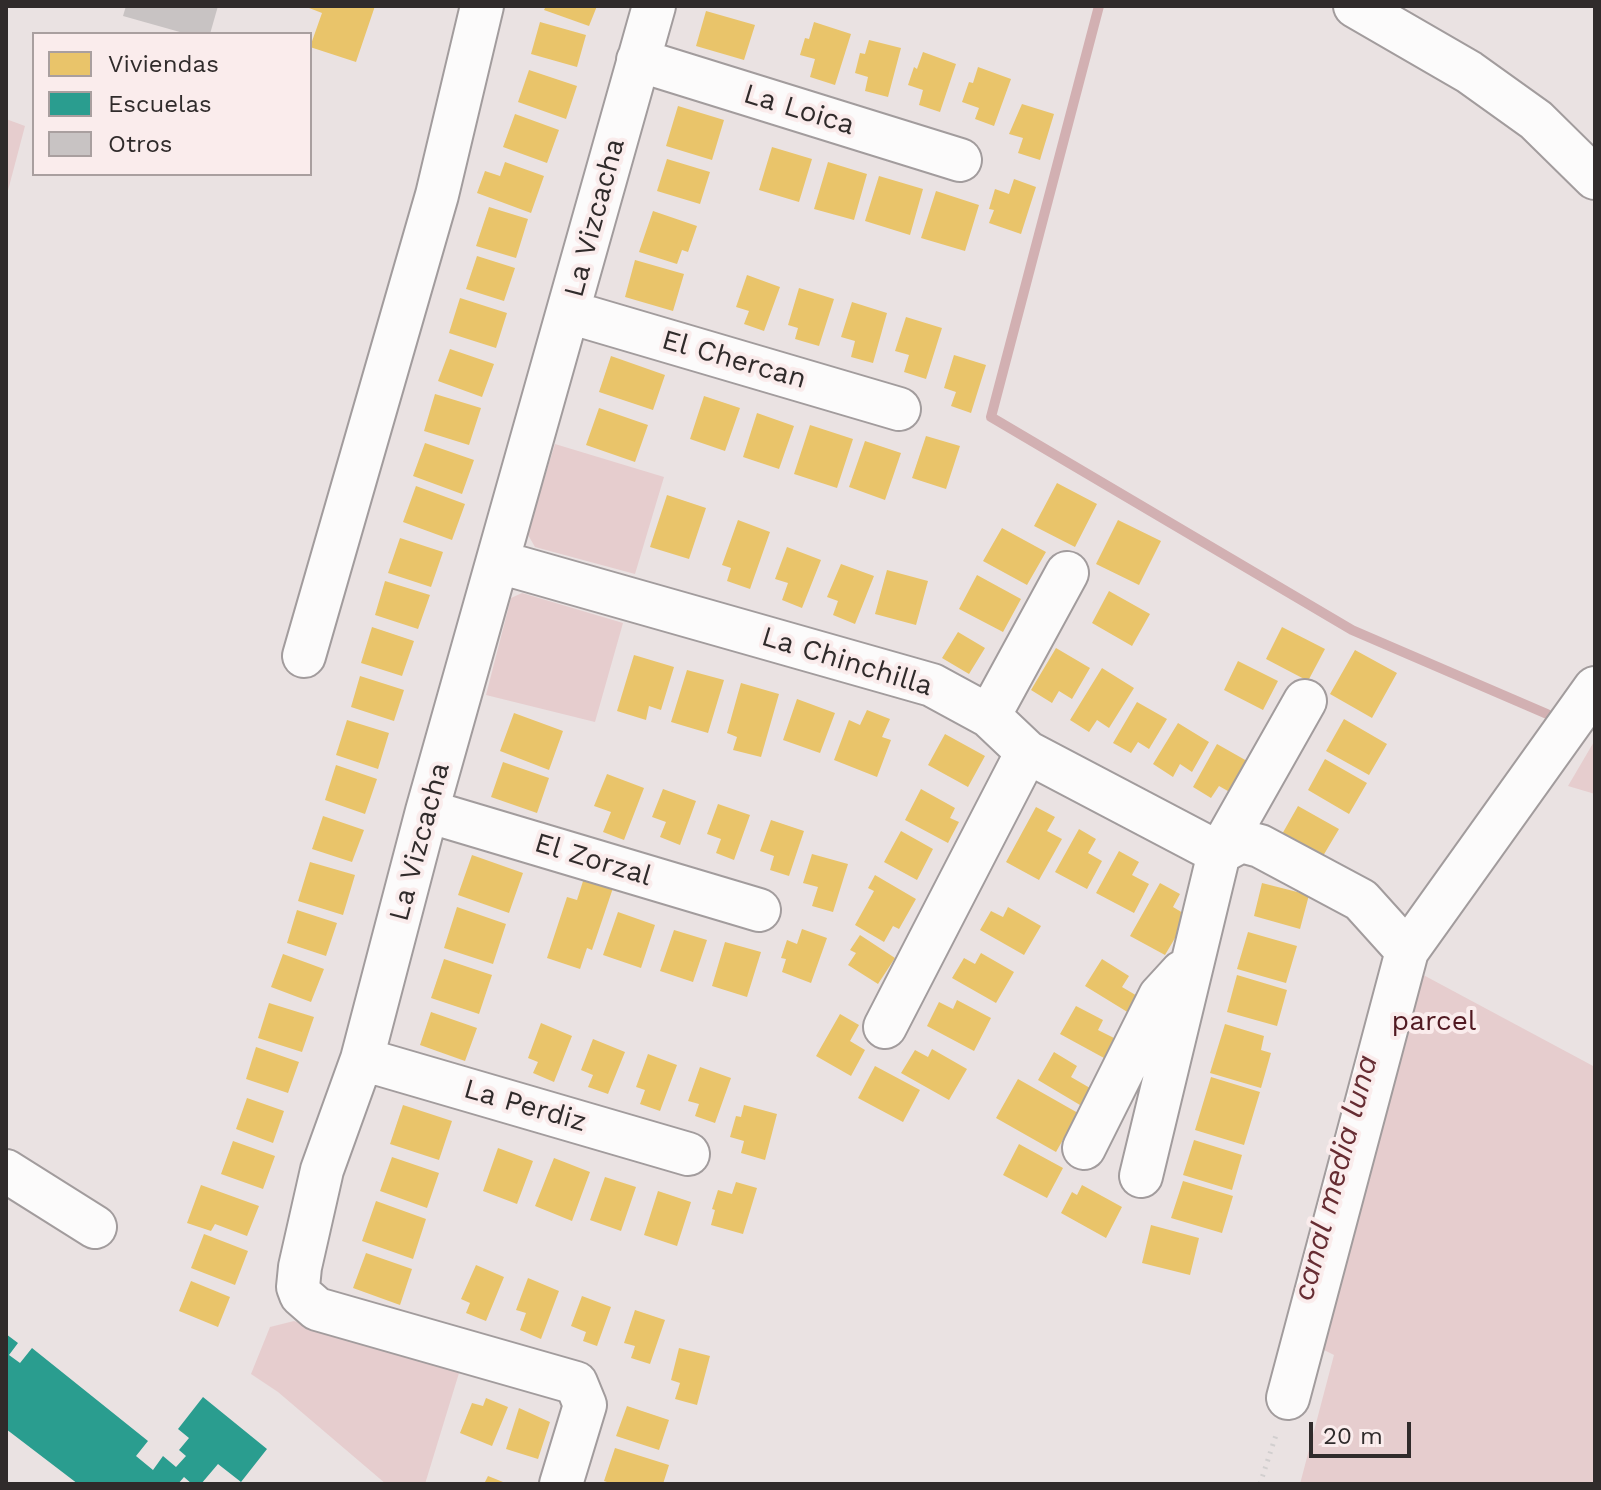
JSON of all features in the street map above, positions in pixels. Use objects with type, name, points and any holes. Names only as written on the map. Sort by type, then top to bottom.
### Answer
[{"type":"street","points":[[304,656],[437,195],[482,6]]},
{"type":"street","name":"La Vizcacha","points":[[561,1484],[585,1405],[576,1383],[317,1309],[301,1295],[298,1287],[322,1170],[362,1059],[427,811],[654,6]]},
{"type":"street","points":[[1355,6],[1469,72],[1514,104],[1536,120],[1595,178]]},
{"type":"street","name":"La Loica","points":[[638,60],[960,160]]},
{"type":"street","name":"El Chercan","points":[[569,312],[899,409]]},
{"type":"street","name":"La Chinchilla","points":[[499,562],[932,685],[989,716],[1027,752],[1219,853]]},
{"type":"street","points":[[989,716],[1067,573]]},
{"type":"street","points":[[1288,1398],[1407,951],[1595,688]]},
{"type":"street","points":[[1141,1176],[1219,853],[1305,701]]},
{"type":"street","points":[[885,1027],[1027,752]]},
{"type":"street","name":"El Zorzal","points":[[427,811],[759,910]]},
{"type":"street","points":[[1219,853],[1241,841],[1287,859],[1361,900],[1407,951]]},
{"type":"street","points":[[1084,1148],[1160,996],[1193,960]]},
{"type":"street","name":"La Perdiz","points":[[362,1059],[688,1154]]},
{"type":"street","points":[[6,1171],[95,1227]]},
{"type":"path","points":[[1260,1484],[1288,1398]]},
{"type":"green space","points":[[6,119],[25,126],[6,198]]},
{"type":"green space","points":[[555,444],[664,477],[635,574],[535,547],[527,533]]},
{"type":"green space","points":[[522,593],[623,623],[595,722],[486,695],[511,598]]},
{"type":"green space","points":[[1595,740],[1595,794],[1568,786]]},
{"type":"green space","name":"parcel","points":[[1414,970],[1595,1067],[1595,1484],[1300,1484],[1334,1355],[1312,1344]]},
{"type":"green space","points":[[294,1321],[459,1373],[425,1484],[386,1484],[278,1392],[251,1374],[270,1327]]},
{"type":"building: Viviendas","points":[[304,6],[375,6],[356,62],[312,48],[322,13]]},
{"type":"building: Viviendas","points":[[546,6],[597,6],[589,26],[544,10]]},
{"type":"building: Viviendas","points":[[706,11],[755,25],[744,60],[696,46]]},
{"type":"building: Viviendas","points":[[540,22],[586,35],[577,67],[531,54]]},
{"type":"building: Viviendas","points":[[814,22],[851,34],[835,85],[810,77],[815,59],[800,55]]},
{"type":"building: Viviendas","points":[[869,40],[901,48],[888,97],[865,91],[868,77],[855,73],[860,53],[865,54]]},
{"type":"building: Viviendas","points":[[923,52],[956,64],[940,112],[919,105],[923,90],[908,85]]},
{"type":"building: Viviendas","points":[[978,67],[1011,79],[994,126],[975,119],[979,108],[962,102]]},
{"type":"building: Viviendas","points":[[529,70],[577,86],[566,119],[518,102]]},
{"type":"building: Viviendas","points":[[1022,104],[1054,114],[1040,160],[1018,153],[1023,138],[1009,134]]},
{"type":"building: Viviendas","points":[[678,106],[724,120],[712,160],[666,146]]},
{"type":"building: Viviendas","points":[[515,114],[559,130],[547,163],[503,147]]},
{"type":"building: Viviendas","points":[[772,147],[812,159],[799,202],[759,190]]},
{"type":"building: Viviendas","points":[[667,159],[710,172],[700,204],[657,191]]},
{"type":"building: Viviendas","points":[[505,162],[544,176],[531,213],[477,193],[485,171],[500,176]]},
{"type":"building: Viviendas","points":[[828,162],[867,174],[854,220],[814,209]]},
{"type":"building: Viviendas","points":[[879,176],[923,189],[910,235],[865,221]]},
{"type":"building: Viviendas","points":[[1014,179],[1036,187],[1021,234],[989,223],[994,210],[989,209],[995,189],[1009,194]]},
{"type":"building: Viviendas","points":[[936,191],[979,205],[965,251],[921,238]]},
{"type":"building: Viviendas","points":[[489,207],[528,219],[516,258],[476,246]]},
{"type":"building: Viviendas","points":[[653,211],[697,226],[688,252],[682,250],[677,264],[639,252]]},
{"type":"building: Viviendas","points":[[477,256],[515,268],[504,301],[466,289]]},
{"type":"building: Viviendas","points":[[635,260],[684,274],[673,311],[625,297]]},
{"type":"building: Viviendas","points":[[747,275],[780,287],[764,331],[744,324],[749,311],[736,307]]},
{"type":"building: Viviendas","points":[[799,288],[834,299],[819,346],[795,339],[798,328],[788,325]]},
{"type":"building: Viviendas","points":[[460,298],[507,313],[496,348],[449,333]]},
{"type":"building: Viviendas","points":[[852,302],[887,313],[873,363],[851,357],[855,341],[841,337]]},
{"type":"building: Viviendas","points":[[906,317],[942,328],[926,379],[904,372],[909,355],[895,351]]},
{"type":"building: Viviendas","points":[[450,349],[494,364],[482,397],[438,381]]},
{"type":"building: Viviendas","points":[[954,355],[986,365],[971,413],[951,406],[956,392],[944,388]]},
{"type":"building: Viviendas","points":[[611,356],[665,375],[653,410],[599,392]]},
{"type":"building: Viviendas","points":[[435,394],[481,408],[469,445],[424,431]]},
{"type":"building: Viviendas","points":[[704,396],[740,408],[725,451],[690,439]]},
{"type":"building: Viviendas","points":[[599,408],[648,425],[635,462],[586,445]]},
{"type":"building: Viviendas","points":[[757,413],[794,426],[779,469],[743,457]]},
{"type":"building: Viviendas","points":[[810,425],[853,439],[837,488],[794,474]]},
{"type":"building: Viviendas","points":[[926,436],[960,446],[946,489],[912,478]]},
{"type":"building: Viviendas","points":[[865,441],[901,453],[885,500],[849,487]]},
{"type":"building: Viviendas","points":[[425,443],[474,460],[462,494],[413,476]]},
{"type":"building: Viviendas","points":[[1057,483],[1097,504],[1075,547],[1034,526]]},
{"type":"building: Viviendas","points":[[416,486],[465,504],[452,540],[403,522]]},
{"type":"building: Viviendas","points":[[667,495],[706,508],[689,559],[650,547]]},
{"type":"building: Viviendas","points":[[738,520],[770,532],[750,589],[727,581],[731,568],[722,565]]},
{"type":"building: Viviendas","points":[[1118,520],[1161,541],[1139,585],[1096,564]]},
{"type":"building: Viviendas","points":[[1002,528],[1046,552],[1027,585],[983,561]]},
{"type":"building: Viviendas","points":[[400,538],[443,552],[431,587],[388,573]]},
{"type":"building: Viviendas","points":[[787,547],[821,560],[802,608],[782,600],[788,583],[775,579]]},
{"type":"building: Viviendas","points":[[841,564],[874,576],[855,624],[833,615],[838,601],[827,597]]},
{"type":"building: Viviendas","points":[[887,570],[928,581],[916,625],[875,614]]},
{"type":"building: Viviendas","points":[[977,575],[1021,599],[1003,632],[959,609]]},
{"type":"building: Viviendas","points":[[385,581],[430,595],[418,629],[375,615]]},
{"type":"building: Viviendas","points":[[1109,591],[1150,614],[1132,646],[1092,623]]},
{"type":"building: Viviendas","points":[[372,627],[414,641],[402,676],[361,663]]},
{"type":"building: Viviendas","points":[[1282,627],[1325,649],[1308,681],[1266,659]]},
{"type":"building: Viviendas","points":[[958,632],[985,648],[969,674],[942,658]]},
{"type":"building: Viviendas","points":[[1056,648],[1090,668],[1072,699],[1059,691],[1052,703],[1031,690]]},
{"type":"building: Viviendas","points":[[1355,650],[1397,673],[1372,718],[1330,694]]},
{"type":"building: Viviendas","points":[[634,655],[674,667],[661,710],[649,706],[646,720],[617,711]]},
{"type":"building: Viviendas","points":[[1238,661],[1278,681],[1263,710],[1224,690]]},
{"type":"building: Viviendas","points":[[1102,668],[1134,688],[1109,728],[1097,720],[1089,732],[1070,720]]},
{"type":"building: Viviendas","points":[[687,670],[724,680],[708,733],[671,722]]},
{"type":"building: Viviendas","points":[[360,676],[404,690],[394,721],[351,707]]},
{"type":"building: Viviendas","points":[[741,683],[779,694],[761,757],[733,750],[737,737],[727,733]]},
{"type":"building: Viviendas","points":[[797,699],[835,713],[820,753],[783,740]]},
{"type":"building: Viviendas","points":[[1137,702],[1167,719],[1149,749],[1138,742],[1131,753],[1113,743]]},
{"type":"building: Viviendas","points":[[867,710],[890,719],[882,737],[891,740],[877,777],[834,760],[849,720],[860,725]]},
{"type":"building: Viviendas","points":[[514,713],[563,731],[549,770],[500,751]]},
{"type":"building: Viviendas","points":[[1344,719],[1387,744],[1369,775],[1326,751]]},
{"type":"building: Viviendas","points":[[347,720],[389,733],[378,769],[336,755]]},
{"type":"building: Viviendas","points":[[1178,723],[1209,742],[1192,772],[1180,764],[1173,777],[1153,764]]},
{"type":"building: Viviendas","points":[[945,734],[985,756],[968,787],[928,765]]},
{"type":"building: Viviendas","points":[[1217,744],[1247,761],[1242,769],[1248,772],[1235,795],[1219,786],[1211,798],[1193,787]]},
{"type":"building: Viviendas","points":[[1325,759],[1367,783],[1349,814],[1308,790]]},
{"type":"building: Viviendas","points":[[503,762],[549,778],[537,813],[491,797]]},
{"type":"building: Viviendas","points":[[336,765],[377,779],[365,814],[325,800]]},
{"type":"building: Viviendas","points":[[607,774],[644,788],[624,840],[603,832],[611,812],[594,806]]},
{"type":"building: Viviendas","points":[[663,789],[696,801],[680,845],[660,837],[666,822],[652,817]]},
{"type":"building: Viviendas","points":[[921,789],[955,808],[950,818],[959,822],[948,843],[905,820]]},
{"type":"building: Viviendas","points":[[718,804],[750,815],[734,860],[716,853],[721,839],[707,834]]},
{"type":"building: Viviendas","points":[[1298,806],[1339,829],[1323,856],[1304,846],[1299,855],[1277,843]]},
{"type":"building: Viviendas","points":[[1036,807],[1055,817],[1047,831],[1062,839],[1039,880],[1006,862]]},
{"type":"building: Viviendas","points":[[323,816],[364,830],[352,862],[312,849]]},
{"type":"building: Viviendas","points":[[771,820],[804,831],[789,876],[770,870],[774,856],[760,851]]},
{"type":"building: Viviendas","points":[[1079,829],[1096,839],[1088,853],[1102,861],[1087,889],[1055,872]]},
{"type":"building: Viviendas","points":[[901,831],[933,849],[917,880],[884,862]]},
{"type":"building: Viviendas","points":[[1119,851],[1139,862],[1132,875],[1149,884],[1134,913],[1096,893]]},
{"type":"building: Viviendas","points":[[812,854],[848,864],[833,912],[812,906],[818,887],[803,883]]},
{"type":"building: Viviendas","points":[[472,855],[523,873],[509,913],[458,895]]},
{"type":"building: Viviendas","points":[[310,862],[355,875],[343,915],[298,901]]},
{"type":"building: Viviendas","points":[[875,875],[916,899],[899,929],[893,926],[884,942],[855,925],[874,891],[868,888]]},
{"type":"building: Viviendas","points":[[584,878],[613,888],[592,950],[587,948],[580,969],[547,958],[567,897],[577,900]]},
{"type":"building: Viviendas","points":[[1160,883],[1180,894],[1173,907],[1188,916],[1165,955],[1130,936]]},
{"type":"building: Viviendas","points":[[1262,883],[1309,895],[1300,929],[1254,916]]},
{"type":"building: Viviendas","points":[[457,907],[506,924],[493,964],[444,948]]},
{"type":"building: Viviendas","points":[[1008,907],[1041,926],[1024,955],[980,930],[991,911],[1003,917]]},
{"type":"building: Viviendas","points":[[297,910],[337,923],[326,956],[287,943]]},
{"type":"building: Viviendas","points":[[618,912],[655,925],[641,968],[603,955]]},
{"type":"building: Viviendas","points":[[802,929],[827,938],[811,983],[782,972],[786,959],[781,958],[787,940],[797,944]]},
{"type":"building: Viviendas","points":[[674,930],[707,940],[693,982],[660,971]]},
{"type":"building: Viviendas","points":[[1248,932],[1297,946],[1286,983],[1237,969]]},
{"type":"building: Viviendas","points":[[860,935],[895,958],[878,984],[848,965],[856,953],[850,950]]},
{"type":"building: Viviendas","points":[[725,942],[761,952],[747,997],[712,986]]},
{"type":"building: Viviendas","points":[[981,953],[1014,972],[996,1003],[952,978],[964,958],[975,964]]},
{"type":"building: Viviendas","points":[[283,954],[324,969],[311,1002],[271,987]]},
{"type":"building: Viviendas","points":[[444,959],[492,975],[479,1014],[431,998]]},
{"type":"building: Viviendas","points":[[1102,959],[1129,976],[1122,987],[1139,997],[1129,1013],[1085,986]]},
{"type":"building: Viviendas","points":[[1237,975],[1287,990],[1277,1026],[1227,1012]]},
{"type":"building: Viviendas","points":[[957,1000],[991,1018],[974,1051],[927,1026],[939,1002],[953,1009]]},
{"type":"building: Viviendas","points":[[269,1003],[314,1017],[302,1052],[258,1038]]},
{"type":"building: Viviendas","points":[[1076,1006],[1103,1020],[1098,1030],[1114,1038],[1104,1058],[1060,1034]]},
{"type":"building: Viviendas","points":[[431,1012],[477,1028],[465,1061],[420,1045]]},
{"type":"building: Viviendas","points":[[840,1014],[859,1025],[850,1041],[865,1050],[851,1076],[816,1056]]},
{"type":"building: Viviendas","points":[[541,1023],[572,1036],[554,1082],[533,1073],[538,1062],[528,1058]]},
{"type":"building: Viviendas","points":[[1225,1024],[1264,1036],[1261,1050],[1271,1053],[1261,1088],[1210,1073]]},
{"type":"building: Viviendas","points":[[593,1039],[625,1052],[608,1094],[588,1087],[593,1075],[581,1070]]},
{"type":"building: Viviendas","points":[[256,1047],[299,1062],[288,1093],[246,1079]]},
{"type":"building: Viviendas","points":[[932,1049],[967,1069],[949,1100],[901,1073],[915,1050],[928,1057]]},
{"type":"building: Viviendas","points":[[1054,1052],[1077,1066],[1071,1077],[1090,1088],[1080,1105],[1038,1080]]},
{"type":"building: Viviendas","points":[[648,1054],[677,1065],[660,1111],[640,1104],[645,1090],[636,1087]]},
{"type":"building: Viviendas","points":[[875,1066],[920,1090],[903,1122],[858,1098]]},
{"type":"building: Viviendas","points":[[700,1067],[731,1078],[715,1123],[695,1116],[699,1104],[688,1101]]},
{"type":"building: Viviendas","points":[[1211,1077],[1260,1092],[1244,1145],[1195,1130]]},
{"type":"building: Viviendas","points":[[1018,1079],[1078,1113],[1056,1152],[996,1118]]},
{"type":"building: Viviendas","points":[[247,1098],[284,1111],[273,1143],[236,1129]]},
{"type":"building: Viviendas","points":[[403,1105],[452,1121],[439,1160],[390,1144]]},
{"type":"building: Viviendas","points":[[744,1105],[777,1114],[765,1160],[741,1153],[744,1141],[730,1137],[736,1116],[741,1117]]},
{"type":"building: Viviendas","points":[[1194,1140],[1242,1155],[1232,1190],[1183,1175]]},
{"type":"building: Viviendas","points":[[233,1141],[275,1156],[263,1189],[221,1174]]},
{"type":"building: Viviendas","points":[[1019,1144],[1063,1168],[1047,1198],[1003,1175]]},
{"type":"building: Viviendas","points":[[498,1148],[533,1161],[517,1204],[483,1191]]},
{"type":"building: Viviendas","points":[[392,1157],[439,1173],[427,1208],[380,1191]]},
{"type":"building: Viviendas","points":[[554,1158],[590,1172],[572,1221],[535,1206]]},
{"type":"building: Viviendas","points":[[605,1177],[636,1187],[621,1231],[590,1220]]},
{"type":"building: Viviendas","points":[[1183,1181],[1233,1196],[1222,1233],[1171,1218]]},
{"type":"building: Viviendas","points":[[736,1182],[757,1188],[743,1234],[711,1225],[718,1190],[732,1194]]},
{"type":"building: Viviendas","points":[[201,1185],[259,1206],[247,1236],[215,1224],[211,1231],[187,1223]]},
{"type":"building: Viviendas","points":[[1082,1185],[1122,1207],[1106,1238],[1061,1213],[1072,1192],[1077,1195]]},
{"type":"building: Viviendas","points":[[658,1191],[691,1202],[677,1246],[644,1235]]},
{"type":"building: Viviendas","points":[[376,1201],[426,1219],[413,1259],[362,1241]]},
{"type":"building: Viviendas","points":[[1151,1225],[1199,1238],[1190,1275],[1142,1263]]},
{"type":"building: Viviendas","points":[[204,1234],[248,1251],[235,1285],[191,1268]]},
{"type":"building: Viviendas","points":[[366,1253],[412,1269],[400,1305],[353,1288]]},
{"type":"building: Viviendas","points":[[476,1265],[504,1277],[486,1321],[466,1313],[470,1303],[461,1299]]},
{"type":"building: Viviendas","points":[[528,1278],[559,1291],[541,1339],[520,1330],[526,1313],[516,1310]]},
{"type":"building: Viviendas","points":[[191,1281],[230,1297],[218,1327],[179,1311]]},
{"type":"building: Viviendas","points":[[582,1296],[611,1307],[597,1346],[583,1341],[586,1332],[571,1326]]},
{"type":"building: Viviendas","points":[[635,1310],[665,1320],[650,1364],[631,1358],[635,1346],[624,1343]]},
{"type":"building: Viviendas","points":[[679,1348],[710,1356],[697,1405],[675,1399],[680,1383],[671,1380]]},
{"type":"building: Viviendas","points":[[486,1398],[508,1407],[492,1446],[460,1433],[472,1403],[483,1406]]},
{"type":"building: Viviendas","points":[[627,1406],[669,1420],[659,1450],[616,1436]]},
{"type":"building: Viviendas","points":[[519,1408],[550,1422],[538,1459],[506,1449]]},
{"type":"building: Viviendas","points":[[615,1448],[669,1465],[663,1484],[613,1484],[604,1481]]},
{"type":"building: Viviendas","points":[[488,1476],[508,1484],[484,1484]]},
{"type":"building: Escuelas","points":[[6,1334],[18,1343],[9,1355],[20,1363],[32,1348],[148,1441],[136,1456],[153,1470],[163,1456],[176,1467],[186,1456],[179,1450],[189,1438],[178,1429],[203,1397],[267,1449],[241,1482],[218,1464],[201,1484],[192,1484],[184,1477],[178,1484],[78,1484],[6,1429]]},
{"type":"building: Otros","points":[[126,6],[218,6],[211,32],[180,32],[123,16]]},
{"type":"waterway","points":[[1099,6],[991,417],[1352,630],[1547,714]]},
{"type":"water label","name":"canal media luna","points":[[1336,1178]]}]
